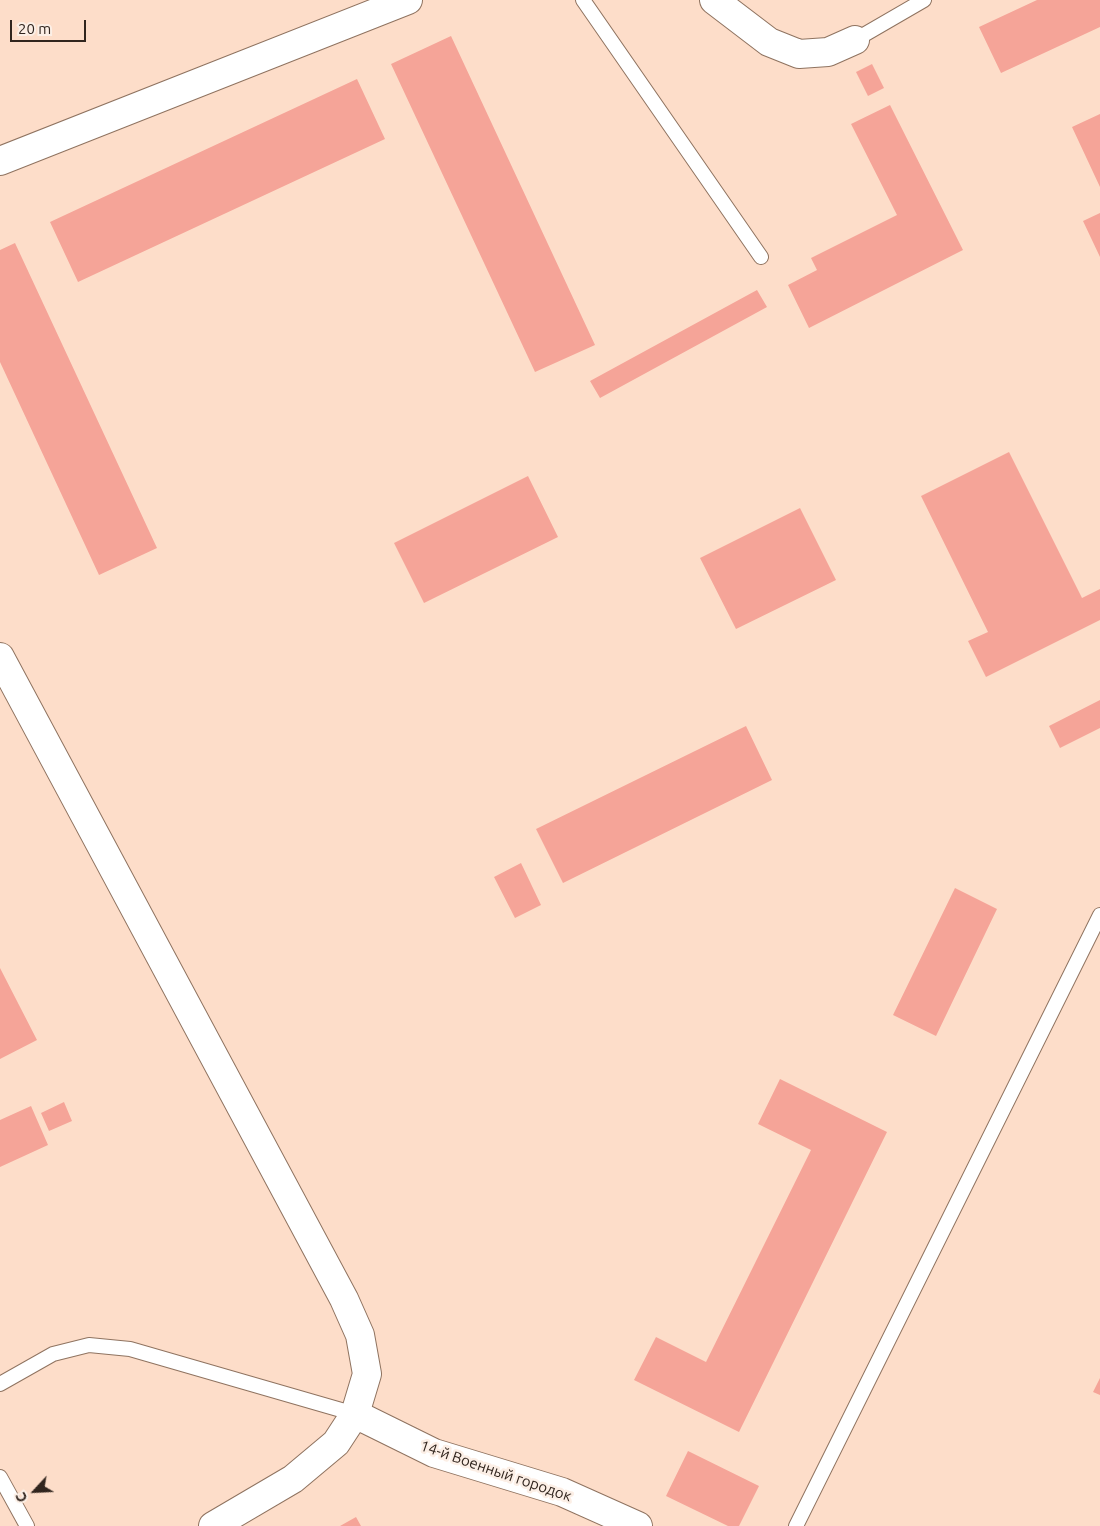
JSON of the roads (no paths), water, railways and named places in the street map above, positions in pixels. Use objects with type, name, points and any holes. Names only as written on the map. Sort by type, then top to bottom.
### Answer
[{"type":"street","points":[[0,161],[408,0]]},
{"type":"street","points":[[714,0],[769,42],[799,54],[828,52],[855,40]]},
{"type":"street","points":[[0,657],[344,1299],[360,1335],[367,1374],[355,1414],[336,1443],[293,1479],[213,1526]]},
{"type":"street","name":"14-й Военный городок","points":[[355,1414],[434,1453],[562,1492],[638,1526]]},
{"type":"lane","points":[[583,0],[761,257]]},
{"type":"lane","points":[[855,40],[924,0]]},
{"type":"lane","points":[[796,1526],[1100,915]]},
{"type":"lane","points":[[0,1384],[53,1354],[89,1345],[130,1349],[355,1414]]},
{"type":"lane","points":[[0,1477],[27,1526]]}]
